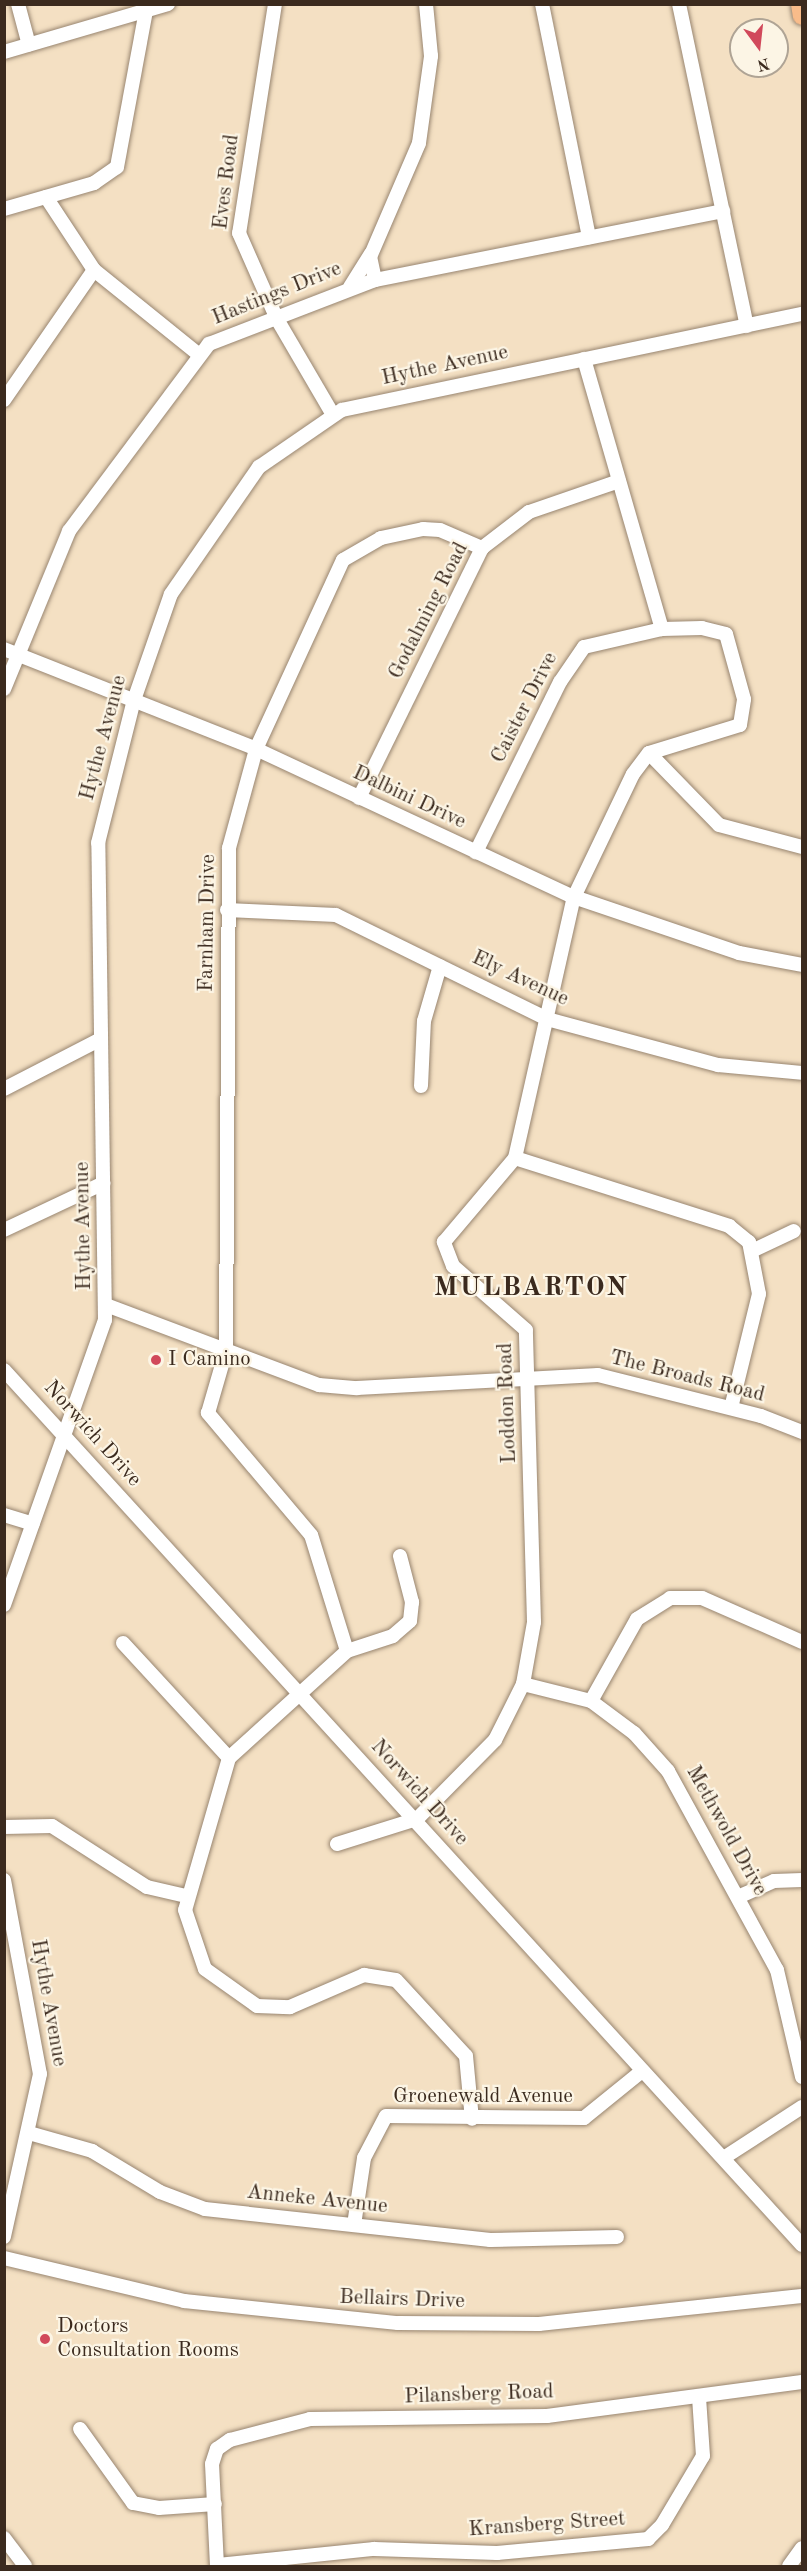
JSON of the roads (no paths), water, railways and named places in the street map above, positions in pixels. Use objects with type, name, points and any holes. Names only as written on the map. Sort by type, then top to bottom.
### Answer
[{"type":"main road","points":[[800,4],[802,16]]},
{"type":"street","points":[[18,4],[29,45]]},
{"type":"street","points":[[4,52],[168,4]]},
{"type":"street","name":"Eves Road","points":[[275,4],[238,228],[274,314],[333,415]]},
{"type":"street","points":[[350,287],[372,253],[419,143],[432,56],[426,4]]},
{"type":"street","points":[[542,4],[589,237]]},
{"type":"street","points":[[680,4],[747,326]]},
{"type":"street","points":[[4,209],[102,179],[119,162],[146,11]]},
{"type":"street","points":[[46,197],[94,270],[198,354]]},
{"type":"street","name":"Hastings Drive","points":[[4,689],[69,531],[198,354],[274,314],[375,280],[723,211]]},
{"type":"street","points":[[372,253],[375,280]]},
{"type":"street","points":[[4,400],[94,270]]},
{"type":"street","name":"Hythe Avenue","points":[[4,1605],[66,1437],[106,1305],[98,843],[135,697],[171,594],[247,483],[268,458],[333,415],[584,359],[802,314]]},
{"type":"street","points":[[584,359],[662,629]]},
{"type":"street","name":"Godalming Road","points":[[360,798],[482,548],[529,512],[619,481]]},
{"type":"street","name":"Farnham Drive","points":[[347,1651],[311,1535],[209,1419],[209,1402],[226,1351],[229,848],[256,749],[334,574],[346,557],[381,538],[423,529],[440,530],[482,548]]},
{"type":"street","name":"Caister Drive","points":[[476,852],[577,654],[595,644],[662,629],[722,631],[731,642],[744,699],[740,725],[649,753]]},
{"type":"street","name":"Dalbini Drive","points":[[4,649],[135,697],[256,749],[574,897],[739,953],[802,965]]},
{"type":"street","points":[[649,753],[719,825],[802,847]]},
{"type":"street","name":"Loddon Road","points":[[337,1844],[417,1819],[495,1740],[523,1684],[534,1622],[529,1378],[523,1323],[453,1266],[444,1251],[447,1233],[514,1158],[574,897],[633,774],[649,753]]},
{"type":"street","name":"Ely Avenue","points":[[227,910],[336,915],[546,1019],[718,1065],[802,1073]]},
{"type":"street","points":[[421,1086],[424,1021],[440,966]]},
{"type":"street","points":[[4,1089],[101,1039]]},
{"type":"street","points":[[514,1158],[729,1226],[754,1250],[758,1306],[731,1408]]},
{"type":"street","points":[[4,1230],[104,1183]]},
{"type":"street","points":[[754,1250],[795,1232]]},
{"type":"street","name":"The Broads Road","points":[[106,1305],[226,1351],[337,1388],[529,1378],[610,1377],[731,1408],[802,1432]]},
{"type":"street","name":"Norwich Drive","points":[[4,1370],[417,1819],[642,2071],[800,2239]]},
{"type":"street","points":[[4,1515],[33,1524]]},
{"type":"street","points":[[400,1556],[412,1602],[410,1622],[393,1636],[347,1651],[229,1758],[186,1896],[186,1916],[205,1969],[257,2006],[290,2007],[364,1975],[396,1980],[466,2056],[473,2082],[472,2120]]},
{"type":"street","points":[[591,1701],[637,1619],[670,1598],[702,1598],[802,1642]]},
{"type":"street","points":[[123,1643],[229,1758]]},
{"type":"street","name":"Methwold Drive","points":[[523,1684],[591,1701],[634,1733],[668,1771],[738,1897],[783,1985],[802,2077]]},
{"type":"street","points":[[4,1827],[52,1826],[147,1887],[186,1896]]},
{"type":"street","name":"Hythe Avenue","points":[[4,1880],[9,1929],[40,2056],[29,2133],[4,2237]]},
{"type":"street","points":[[738,1897],[774,1881],[802,1880]]},
{"type":"street","name":"Groenewald Avenue","points":[[354,2225],[364,2158],[380,2120],[398,2114],[472,2120],[584,2118],[642,2071]]},
{"type":"street","points":[[725,2157],[802,2107]]},
{"type":"street","name":"Anneke Avenue","points":[[29,2133],[92,2151],[194,2207],[490,2240],[617,2237]]},
{"type":"street","name":"Bellairs Drive","points":[[4,2258],[184,2301],[398,2323],[539,2324],[800,2296]]},
{"type":"street","name":"Pilansberg Road","points":[[218,2566],[212,2464],[220,2446],[297,2421],[520,2418],[699,2398],[802,2382]]},
{"type":"street","name":"Kransberg Street","points":[[218,2566],[374,2549],[497,2553],[648,2539],[662,2525],[703,2456],[699,2398]]},
{"type":"street","points":[[80,2429],[133,2503],[159,2508],[215,2504]]},
{"type":"street","points":[[4,2538],[25,2566]]},
{"type":"street","points":[[789,2566],[802,2548]]},
{"type":"place","name":"I Camino","points":[[156,1360]]},
{"type":"place","name":"Doctors Consultation Rooms","points":[[45,2339]]},
{"type":"district","name":"MULBARTON","points":[[531,1288]]}]
